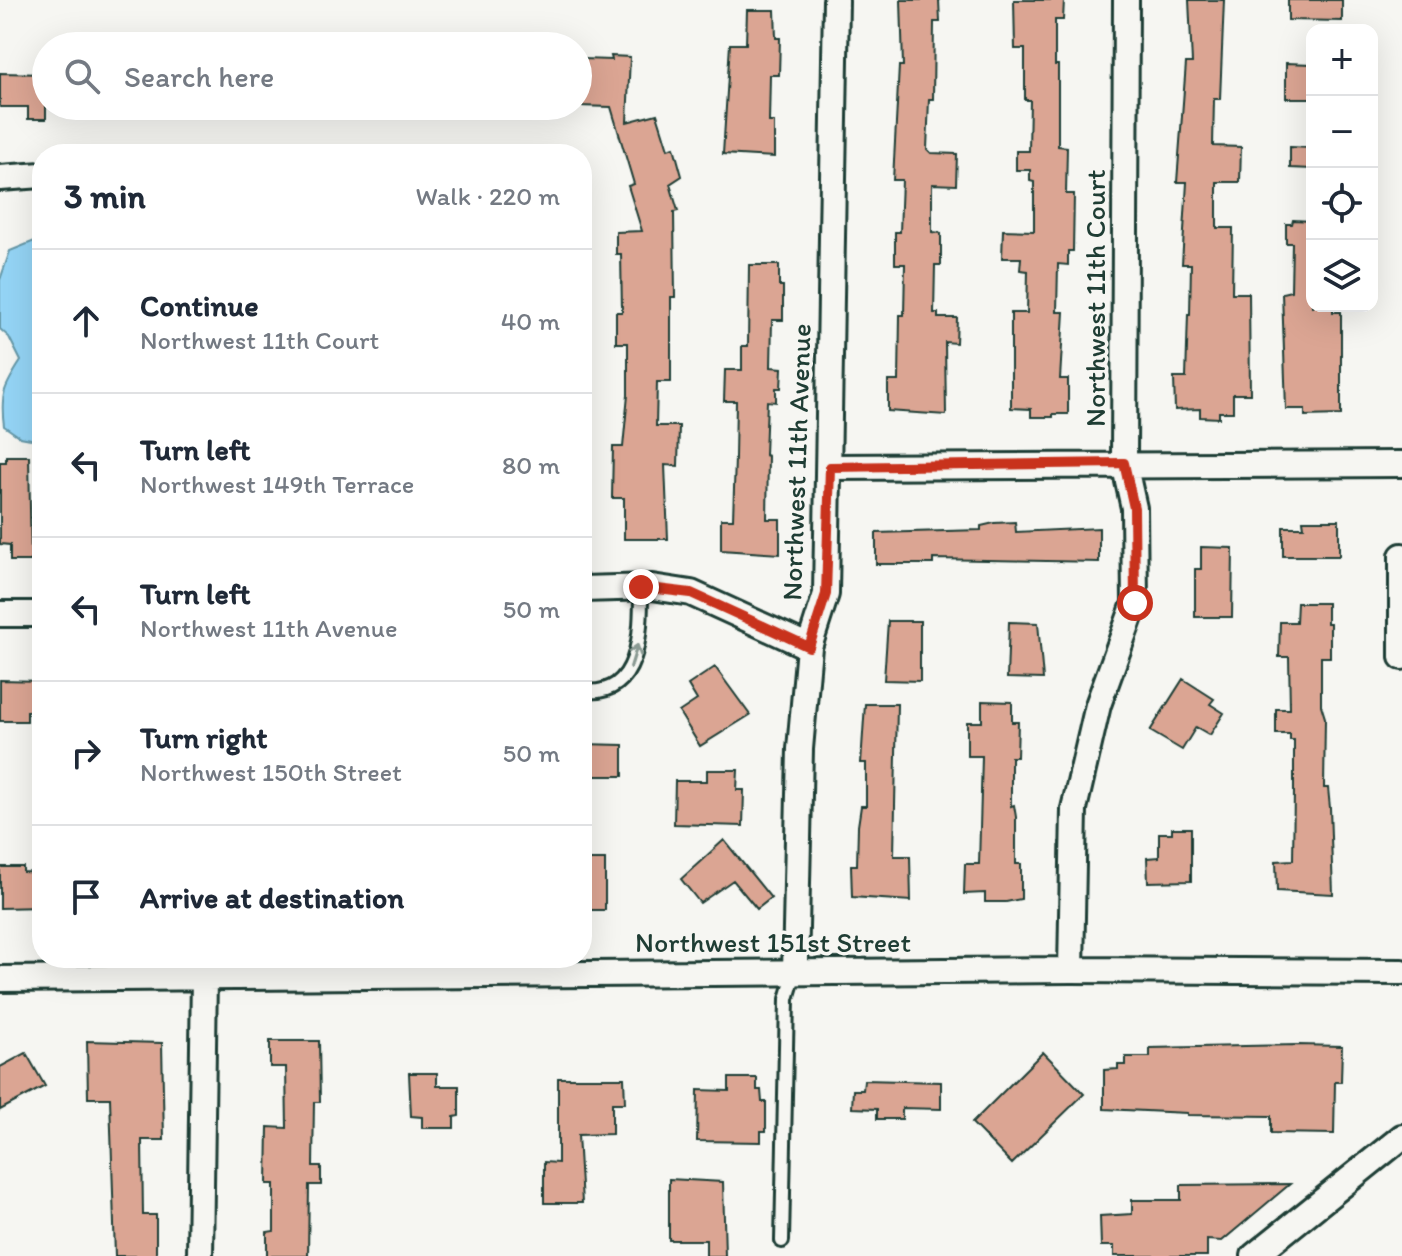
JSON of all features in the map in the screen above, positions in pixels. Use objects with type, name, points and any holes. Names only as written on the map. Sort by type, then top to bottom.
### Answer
[{"type":"street","name":"Northwest 11th Avenue","points":[[795,972],[800,749],[809,647],[826,594],[836,0]]},
{"type":"street","name":"Northwest 11th Court","points":[[1071,970],[1074,809],[1098,705],[1135,603],[1134,508],[1124,463],[1126,0]]},
{"type":"street","points":[[0,178],[32,176]]},
{"type":"street","points":[[830,467],[1124,463],[1402,464]]},
{"type":"street","points":[[1402,571],[1402,657]]},
{"type":"street","points":[[592,589],[641,587],[691,593],[809,647]]},
{"type":"street","points":[[0,614],[32,614]]},
{"type":"street","name":"Northwest 151st Street","points":[[0,979],[1071,970],[1402,972]]},
{"type":"street","points":[[200,1256],[204,977]]},
{"type":"street","points":[[1254,1256],[1402,1137]]},
{"type":"lane","points":[[592,691],[603,692],[619,683],[629,670],[641,629],[641,587]]},
{"type":"lane","points":[[782,1241],[787,999],[795,972]]},
{"type":"water","points":[[32,242],[32,439],[20,437],[4,426],[5,392],[21,361],[9,337],[0,329],[0,280],[10,251]]},
{"type":"building","points":[[901,0],[939,0],[940,22],[934,22],[933,99],[929,99],[927,149],[931,153],[957,154],[956,185],[932,184],[932,232],[941,233],[941,265],[935,265],[934,313],[938,313],[938,318],[957,318],[956,343],[945,342],[946,415],[888,411],[888,381],[899,381],[900,315],[904,315],[905,264],[895,264],[895,232],[900,232],[902,180],[893,180],[899,66],[903,66]]},
{"type":"building","points":[[1014,0],[1064,0],[1063,20],[1055,20],[1055,65],[1058,65],[1058,146],[1067,147],[1066,194],[1074,194],[1073,251],[1068,251],[1068,265],[1058,264],[1057,312],[1064,312],[1060,379],[1068,379],[1068,414],[1053,414],[1053,417],[1031,417],[1031,409],[1011,408],[1011,313],[1027,313],[1028,271],[1020,270],[1021,258],[1002,258],[1003,230],[1034,231],[1034,182],[1030,181],[1030,170],[1016,170],[1016,151],[1029,151],[1030,100],[1025,100],[1025,49],[1015,49]]},
{"type":"building","points":[[1189,0],[1224,0],[1220,99],[1214,99],[1213,146],[1241,147],[1240,182],[1217,182],[1217,228],[1233,228],[1232,293],[1249,293],[1250,394],[1233,394],[1233,412],[1219,412],[1219,418],[1200,417],[1200,409],[1175,410],[1174,378],[1186,378],[1190,314],[1191,264],[1182,264],[1187,182],[1177,182],[1186,63],[1192,63]]},
{"type":"building","points":[[1288,0],[1342,0],[1342,21],[1288,20]]},
{"type":"building","points":[[747,10],[775,10],[776,38],[780,38],[779,75],[770,75],[769,122],[774,122],[774,157],[723,154],[730,44],[746,44]]},
{"type":"building","points":[[611,56],[630,57],[627,122],[657,114],[668,149],[674,147],[682,176],[670,184],[678,211],[674,212],[675,297],[671,297],[671,382],[657,382],[656,426],[679,426],[678,466],[665,465],[668,539],[624,539],[624,498],[612,498],[613,447],[623,447],[628,395],[628,343],[616,343],[616,312],[622,312],[621,254],[616,254],[616,232],[642,231],[628,186],[634,184],[611,107],[592,106],[592,59],[612,60]]},
{"type":"building","points":[[1286,63],[1306,64],[1306,98],[1286,98]]},
{"type":"building","points":[[0,73],[32,74],[32,119],[28,119],[28,107],[0,107]]},
{"type":"building","points":[[1290,147],[1306,148],[1306,169],[1290,168]]},
{"type":"building","points":[[1293,220],[1306,221],[1306,312],[1341,312],[1341,415],[1305,416],[1305,409],[1286,409],[1282,293],[1291,291],[1292,243],[1286,243],[1286,224],[1292,224]]},
{"type":"building","points":[[749,265],[779,265],[779,286],[783,286],[783,320],[772,320],[771,367],[782,368],[781,388],[776,388],[776,402],[767,401],[765,455],[768,456],[767,519],[780,519],[780,554],[721,550],[721,519],[733,519],[735,458],[736,401],[724,401],[725,370],[742,370],[742,346],[748,346]]},
{"type":"building","points":[[6,456],[29,456],[31,561],[10,561],[10,545],[0,544],[0,462],[6,462]]},
{"type":"building","points":[[1303,520],[1339,520],[1339,556],[1283,556],[1283,527],[1304,527]]},
{"type":"building","points":[[1015,522],[1016,532],[1099,528],[1099,562],[933,559],[933,564],[876,564],[876,533],[981,530],[981,526]]},
{"type":"building","points":[[1201,547],[1233,548],[1232,617],[1195,617],[1195,569],[1201,569]]},
{"type":"building","points":[[1297,603],[1327,603],[1327,623],[1330,623],[1330,657],[1321,657],[1321,705],[1325,718],[1324,788],[1328,788],[1330,808],[1333,894],[1277,891],[1276,861],[1293,860],[1294,791],[1294,740],[1290,740],[1290,734],[1276,734],[1276,709],[1290,709],[1289,657],[1279,657],[1280,622],[1296,622]]},
{"type":"building","points":[[888,621],[920,621],[920,681],[884,680]]},
{"type":"building","points":[[1009,622],[1038,623],[1043,679],[1007,678]]},
{"type":"building","points":[[715,667],[750,715],[700,746],[679,712],[697,700],[688,685]]},
{"type":"building","points":[[1183,679],[1214,699],[1210,704],[1224,713],[1210,735],[1196,727],[1182,750],[1150,731]]},
{"type":"building","points":[[0,680],[32,681],[32,711],[27,711],[27,721],[0,721]]},
{"type":"building","points":[[982,701],[1012,702],[1012,722],[1018,722],[1017,757],[1011,757],[1011,806],[1014,805],[1016,817],[1016,864],[1021,864],[1021,899],[1006,902],[985,902],[985,893],[964,894],[965,864],[979,864],[982,756],[967,756],[967,722],[982,722]]},
{"type":"building","points":[[865,704],[897,704],[894,856],[910,856],[911,901],[852,897],[851,865],[857,865],[861,806],[866,806],[866,763],[861,763]]},
{"type":"building","points":[[592,744],[623,745],[623,776],[592,776]]},
{"type":"building","points":[[707,770],[738,770],[737,790],[744,790],[743,826],[674,824],[675,781],[707,781]]},
{"type":"building","points":[[1172,828],[1191,828],[1191,881],[1148,882],[1147,858],[1159,857],[1159,833],[1172,833]]},
{"type":"building","points":[[724,840],[771,898],[757,909],[733,880],[700,903],[681,879]]},
{"type":"building","points":[[592,860],[605,860],[605,910],[592,910]]},
{"type":"building","points":[[0,867],[23,867],[23,872],[32,872],[32,907],[0,908]]},
{"type":"building","points":[[87,1041],[162,1043],[164,1140],[142,1140],[143,1215],[156,1215],[156,1256],[115,1256],[110,1098],[88,1098]]},
{"type":"building","points":[[270,1041],[319,1041],[320,1102],[314,1102],[313,1166],[321,1166],[321,1185],[309,1185],[308,1256],[267,1256],[267,1232],[274,1231],[274,1184],[267,1184],[268,1127],[287,1128],[286,1067],[270,1067]]},
{"type":"building","points":[[1342,1046],[1341,1082],[1335,1082],[1334,1134],[1271,1133],[1271,1116],[1187,1115],[1104,1109],[1104,1070],[1126,1065],[1126,1057],[1150,1057],[1150,1048]]},
{"type":"building","points":[[1043,1052],[1084,1094],[1012,1164],[972,1123]]},
{"type":"building","points":[[26,1053],[45,1086],[0,1110],[0,1067]]},
{"type":"building","points":[[409,1073],[437,1073],[437,1086],[459,1086],[459,1116],[454,1117],[454,1128],[422,1128],[422,1117],[411,1116]]},
{"type":"building","points":[[558,1078],[624,1078],[625,1103],[612,1103],[612,1134],[578,1135],[582,1203],[544,1203],[544,1162],[558,1163]]},
{"type":"building","points":[[729,1078],[757,1078],[757,1090],[761,1090],[762,1102],[766,1102],[766,1131],[761,1131],[761,1142],[697,1141],[698,1090],[729,1091]]},
{"type":"building","points":[[864,1080],[941,1082],[941,1109],[902,1108],[902,1119],[877,1119],[877,1109],[852,1108],[853,1090],[863,1090]]},
{"type":"building","points":[[669,1179],[723,1182],[725,1256],[706,1256],[706,1240],[669,1240]]},
{"type":"building","points":[[1290,1184],[1222,1241],[1207,1240],[1207,1256],[1114,1256],[1114,1246],[1101,1246],[1100,1216],[1132,1214],[1132,1200],[1181,1200],[1181,1185]]},
{"type":"route","points":[[641,587],[691,593],[809,647],[826,594],[830,467],[1124,463],[1134,508],[1135,603]]}]
